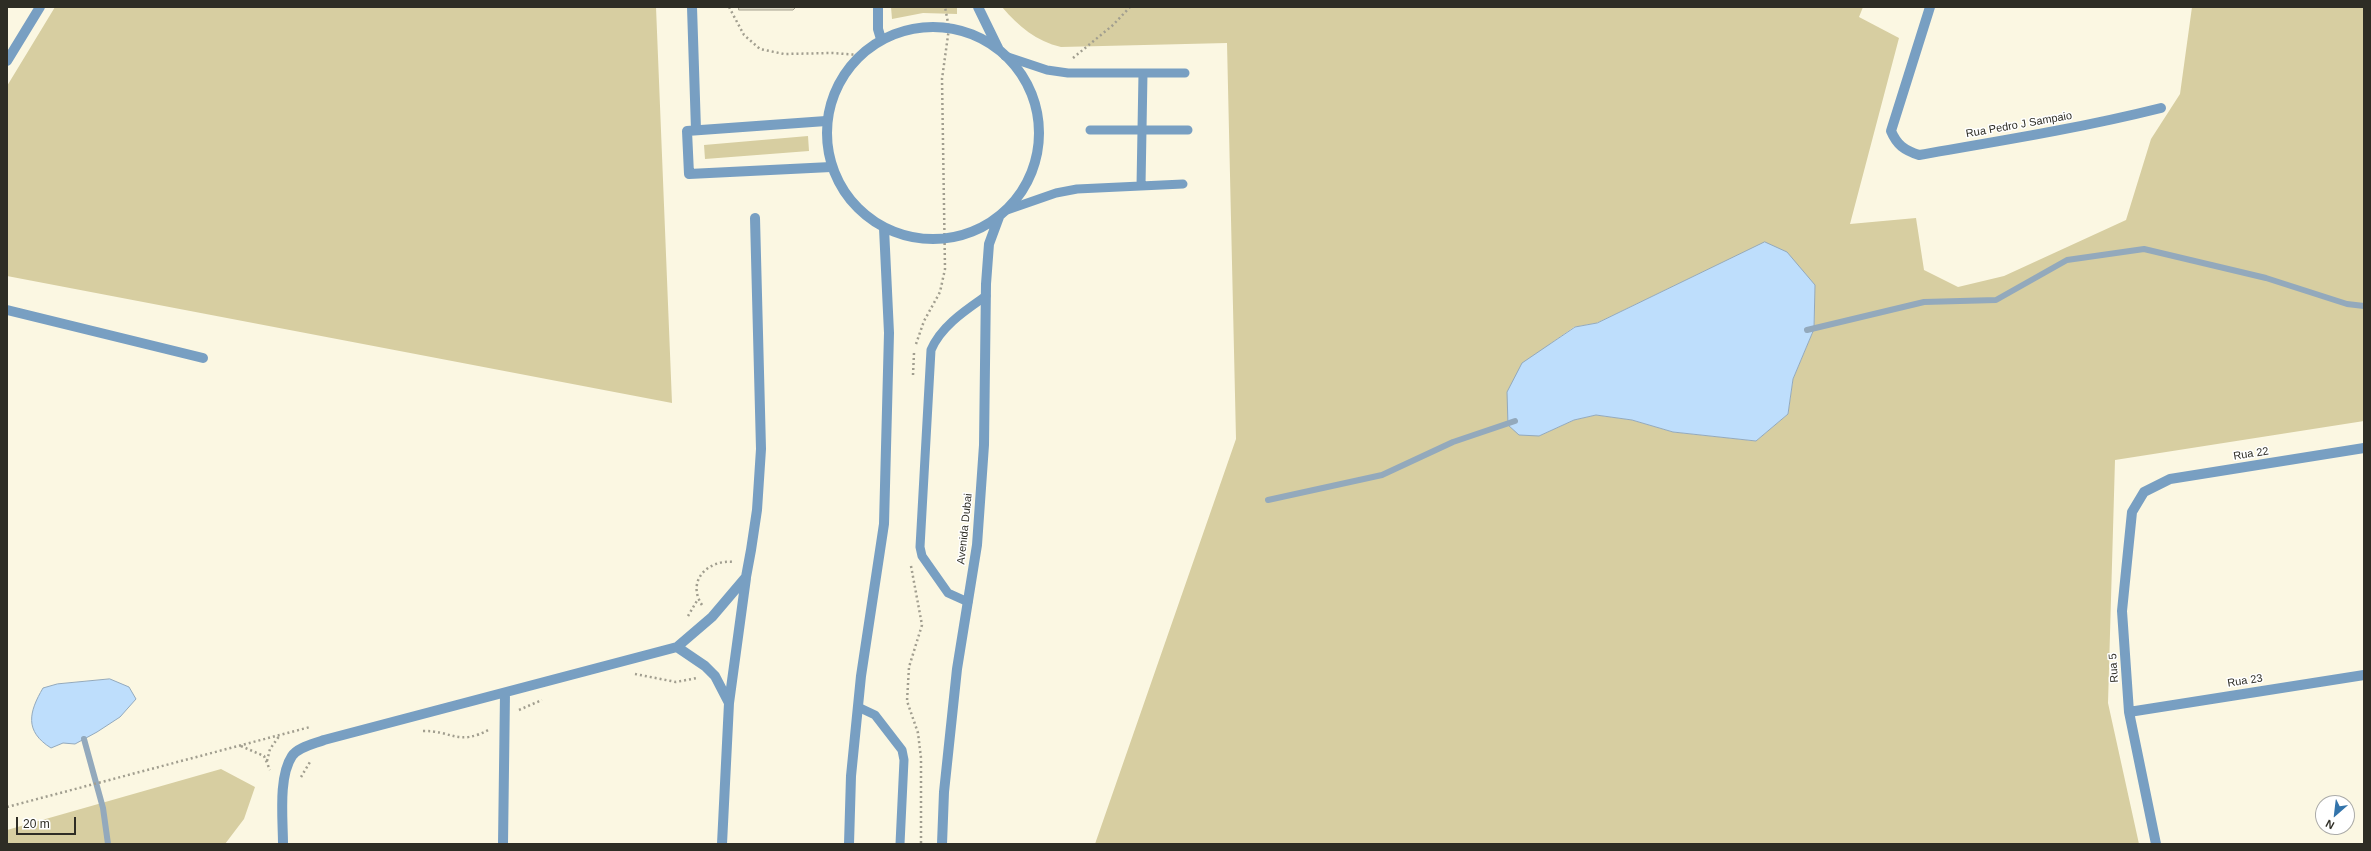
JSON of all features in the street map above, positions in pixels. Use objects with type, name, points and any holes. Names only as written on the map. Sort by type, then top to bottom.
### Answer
[{"type":"street","points":[[7,61],[40,7]]},
{"type":"street","points":[[692,7],[696,130]]},
{"type":"street","points":[[878,7],[878,29],[881,39]]},
{"type":"street","name":"Avenida Dubai","points":[[978,7],[1002,53]]},
{"type":"street","name":"Rua Pedro J Sampaio","points":[[1930,7],[1891,131],[1897,143],[1906,151],[1919,155],[2098,124],[2161,108]]},
{"type":"street","name":"Avenida Dubai","points":[[918,28],[949,28],[976,36],[1002,53],[1019,70],[1033,96],[1038,116],[1040,137],[1037,158],[1029,180],[1016,200],[1003,213],[974,232],[944,240],[903,236],[884,228],[861,212],[848,196],[831,167],[826,144],[826,121],[831,98],[842,75],[860,55],[881,39],[902,30],[918,28]]},
{"type":"street","points":[[826,121],[688,131],[689,174],[831,167]]},
{"type":"street","name":"Avenida Dubai","points":[[942,844],[944,785],[957,669],[977,545],[984,445],[986,296],[989,244],[1003,213]]},
{"type":"street","points":[[722,844],[729,703],[746,577],[757,510],[761,449],[755,218]]},
{"type":"street","points":[[849,844],[851,776],[858,708],[884,524],[889,334],[884,228]]},
{"type":"street","points":[[7,310],[203,358]]},
{"type":"street","name":"Rua 22","points":[[2144,492],[2170,479],[2364,448]]},
{"type":"street","name":"Rua 5","points":[[2144,492],[2132,512],[2122,611],[2129,712],[2156,844]]},
{"type":"street","points":[[282,844],[285,771],[292,756],[302,748],[324,740],[677,647],[719,611],[746,577]]},
{"type":"street","points":[[677,647],[705,666],[715,676],[729,703]]},
{"type":"street","name":"Rua 23","points":[[2129,712],[2364,675]]},
{"type":"street","points":[[503,844],[505,693]]},
{"type":"lane","points":[[1002,53],[1047,70],[1068,73],[1185,73]]},
{"type":"lane","points":[[1141,186],[1143,73]]},
{"type":"lane","points":[[1090,130],[1188,130]]},
{"type":"lane","points":[[1003,213],[1056,193],[1077,189],[1183,184]]},
{"type":"lane","points":[[968,602],[948,592],[922,556],[920,547],[931,358],[936,339],[963,312],[986,296]]},
{"type":"lane","points":[[858,708],[875,715],[902,750],[904,760],[900,844]]},
{"type":"path","points":[[729,7],[744,36],[760,49],[784,54],[832,53],[860,55]]},
{"type":"path","points":[[1060,71],[1091,42],[1113,25],[1130,7]]},
{"type":"path","points":[[270,774],[267,761],[270,749],[280,735]]},
{"type":"path","points":[[240,746],[259,753],[267,761]]},
{"type":"shaded area","points":[[55,7],[656,7],[672,403],[7,276],[7,86]]},
{"type":"shaded area","points":[[891,7],[957,7],[957,14],[923,13],[892,19]]},
{"type":"shaded area","points":[[1002,7],[1863,7],[1859,17],[1899,38],[1850,224],[1916,218],[1924,270],[1958,287],[2004,276],[2126,220],[2151,139],[2180,94],[2192,7],[2364,7],[2364,421],[2115,460],[2108,703],[2139,844],[1095,844],[1236,439],[1227,43],[1061,47],[1036,37],[1028,32]],"holes":[[[1765,242],[1801,270],[1815,285],[1814,329],[1793,379],[1788,414],[1756,441],[1673,432],[1632,420],[1596,415],[1574,420],[1539,436],[1550,344],[1574,327],[1597,323]]]},
{"type":"shaded area","points":[[808,136],[809,151],[705,159],[704,145]]},
{"type":"shaded area","points":[[221,769],[255,787],[244,819],[225,844],[7,844],[7,830]]},
{"type":"water","points":[[1765,242],[1787,252],[1815,285],[1814,329],[1793,379],[1788,414],[1756,441],[1673,432],[1632,420],[1596,415],[1574,420],[1539,436],[1519,435],[1508,425],[1507,392],[1522,363],[1575,327],[1597,323]]},
{"type":"water","points":[[110,679],[129,687],[136,699],[120,717],[75,744],[63,743],[51,748],[42,742],[36,735],[33,728],[32,713],[43,688],[57,684]]},
{"type":"building","points":[[739,7],[796,7],[793,10],[739,10]]},
{"type":"waterway","points":[[1807,330],[1924,302],[1996,300],[2067,260],[2144,249],[2266,278],[2347,304],[2364,306]]},
{"type":"waterway","points":[[1268,500],[1382,475],[1453,442],[1515,421]]},
{"type":"waterway","points":[[84,739],[103,808],[108,844]]}]
